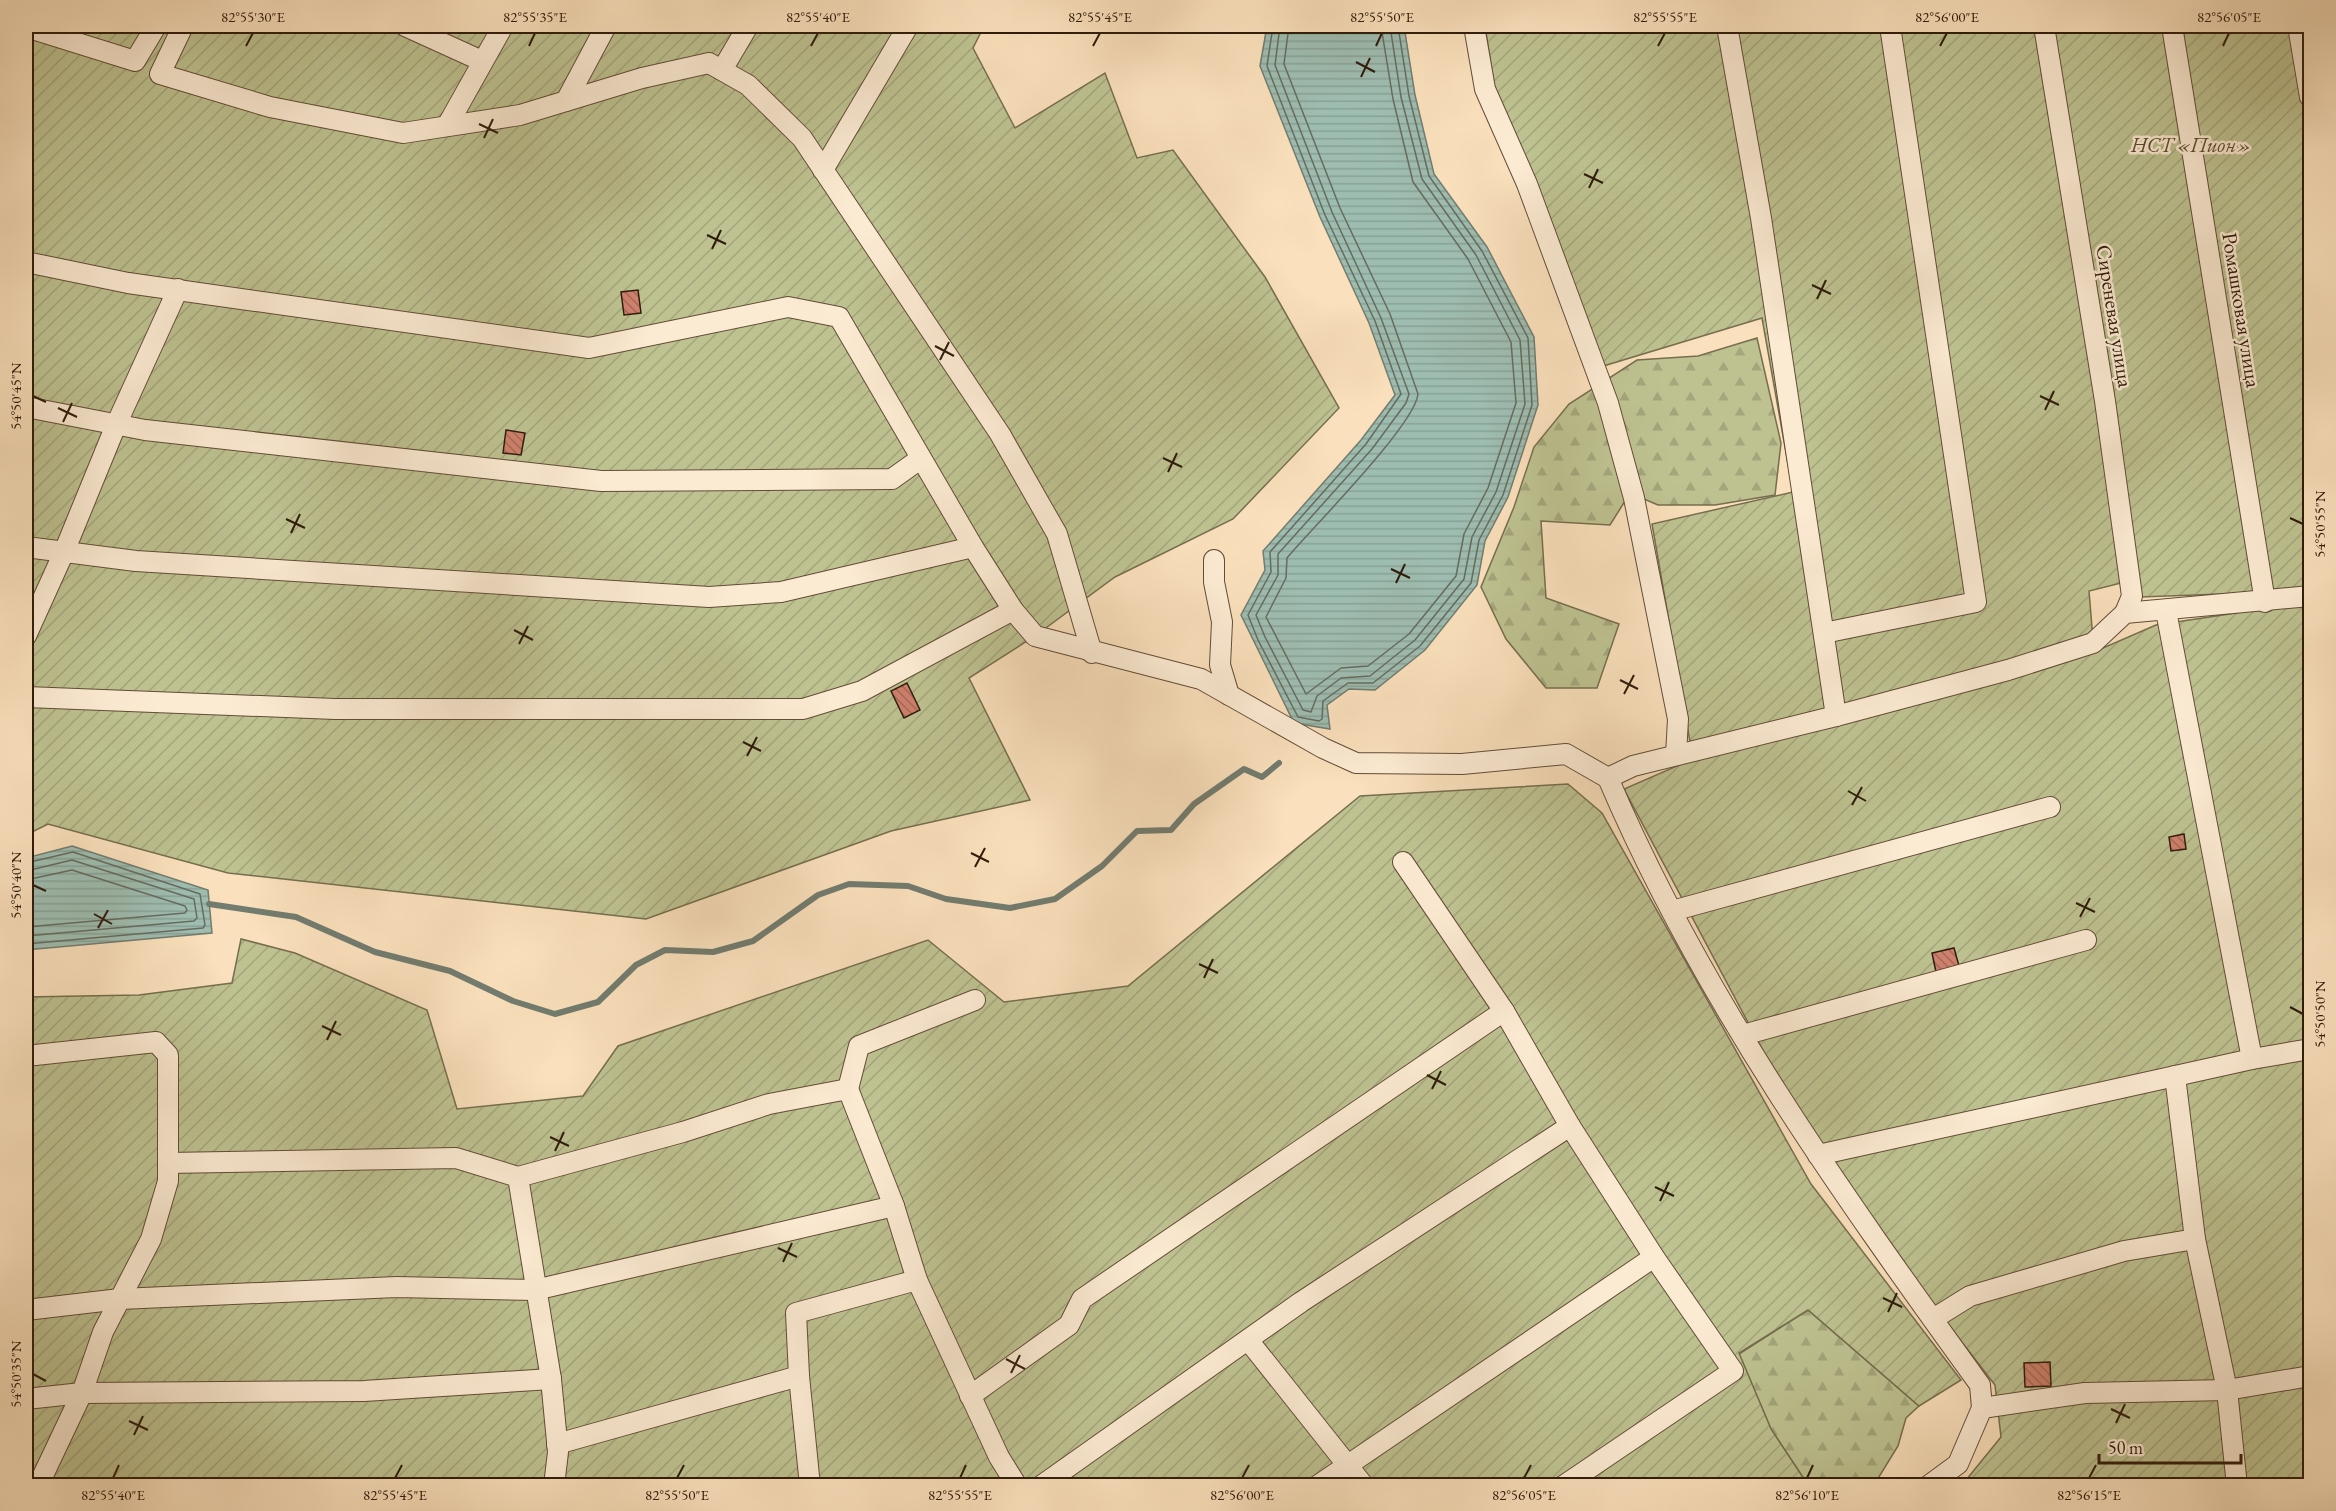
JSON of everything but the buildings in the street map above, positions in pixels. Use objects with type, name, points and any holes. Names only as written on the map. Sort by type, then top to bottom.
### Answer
[{"type":"street","points":[[26,27],[135,61],[156,26]]},
{"type":"street","points":[[183,26],[160,74],[270,107],[403,133],[520,115],[709,63],[748,85],[802,138],[1000,434],[1057,534],[1092,653]]},
{"type":"street","points":[[405,26],[482,61]]},
{"type":"street","points":[[447,126],[503,26]]},
{"type":"street","points":[[566,101],[606,26]]},
{"type":"street","points":[[722,70],[748,26]]},
{"type":"street","points":[[823,170],[908,26]]},
{"type":"street","points":[[1474,26],[1485,89],[1527,184],[1608,403],[1634,498],[1678,719],[1676,755]]},
{"type":"street","points":[[1727,26],[1761,218],[1836,716]]},
{"type":"street","points":[[1824,633],[1976,602],[1890,26]]},
{"type":"street","name":"Сиреневая улица","points":[[2044,26],[2105,401],[2132,596],[2124,613]]},
{"type":"street","name":"Ромашковая улица","points":[[2172,26],[2265,602]]},
{"type":"street","points":[[2298,26],[2310,97]]},
{"type":"street","points":[[26,262],[128,283],[589,348],[788,307],[839,317],[973,547],[1013,610],[1035,636],[1092,653],[1201,679],[1323,748],[1356,763],[1462,764],[1566,754],[1608,778],[1628,826],[1708,979],[1818,1155],[1980,1385],[1982,1408],[1958,1464],[1928,1485]]},
{"type":"street","points":[[26,636],[64,552],[116,425],[178,289]]},
{"type":"street","points":[[26,407],[145,430],[602,481],[892,479],[920,459]]},
{"type":"street","points":[[26,547],[136,561],[709,597],[781,592],[973,547]]},
{"type":"street","points":[[1214,560],[1214,582],[1222,622],[1220,665],[1229,695]]},
{"type":"street","points":[[1608,778],[1633,766],[1836,716],[2008,670],[2093,643],[2124,613],[2265,602],[2310,596]]},
{"type":"street","points":[[26,697],[335,709],[803,709],[862,691],[1013,610]]},
{"type":"street","points":[[2166,611],[2252,1059]]},
{"type":"street","points":[[1672,911],[2050,807]]},
{"type":"street","points":[[1403,862],[1504,1011],[1570,1126],[1654,1257],[1734,1371],[1563,1485]]},
{"type":"street","points":[[1743,1035],[2086,940]]},
{"type":"street","points":[[975,1000],[859,1046],[848,1089],[894,1206],[917,1280],[999,1457],[1017,1485]]},
{"type":"street","points":[[970,1396],[1069,1325],[1082,1299],[1504,1011]]},
{"type":"street","points":[[26,1056],[156,1042],[168,1055],[168,1181],[151,1239],[103,1332],[82,1393],[38,1485]]},
{"type":"street","points":[[1818,1155],[2310,1048]]},
{"type":"street","points":[[2175,1076],[2195,1239],[2227,1390],[2237,1485]]},
{"type":"street","points":[[168,1163],[456,1158],[518,1177],[683,1132],[770,1104],[848,1089]]},
{"type":"street","points":[[1041,1485],[1301,1302],[1570,1126]]},
{"type":"street","points":[[518,1177],[551,1379],[557,1444],[554,1485]]},
{"type":"street","points":[[26,1310],[120,1299],[397,1287],[535,1290],[894,1206]]},
{"type":"street","points":[[1933,1319],[1970,1296],[2124,1251],[2195,1239]]},
{"type":"street","points":[[1317,1485],[1654,1257]]},
{"type":"street","points":[[810,1485],[799,1376],[796,1313],[917,1280]]},
{"type":"street","points":[[1248,1340],[1364,1485]]},
{"type":"street","points":[[557,1444],[799,1376]]},
{"type":"street","points":[[1982,1408],[2085,1392],[2227,1390],[2310,1376]]},
{"type":"street","points":[[26,1399],[82,1393],[364,1391],[551,1379]]},
{"type":"green space","points":[[26,26],[984,26],[973,48],[1015,128],[1105,73],[1137,158],[1173,150],[1265,277],[1339,408],[1233,519],[1115,577],[1035,636],[969,678],[1030,800],[891,831],[646,919],[228,873],[48,824],[26,835]]},
{"type":"green space","points":[[1485,26],[2035,26],[2125,582],[2089,591],[2094,652],[2156,625],[2310,602],[2310,1485],[1962,1485],[2001,1437],[1995,1385],[1820,1158],[1624,789],[1693,759],[1652,524],[1793,492],[1762,318],[1600,367],[1497,103]]},
{"type":"green space","name":"НСТ «Пион»","points":[[2053,26],[2310,26],[2310,586],[2278,592],[2140,597]]},
{"type":"green space","points":[[1757,338],[1781,443],[1775,495],[1715,505],[1658,505],[1630,493],[1610,525],[1541,521],[1546,598],[1619,624],[1597,688],[1546,688],[1506,639],[1481,587],[1514,507],[1534,447],[1569,404],[1637,360],[1698,356]]},
{"type":"green space","points":[[1568,784],[1602,813],[1811,1184],[1961,1380],[1919,1406],[1808,1310],[1739,1353],[1771,1429],[1808,1485],[26,1485],[26,997],[139,995],[232,983],[241,939],[295,953],[427,1010],[457,1109],[583,1096],[618,1046],[928,940],[1004,1002],[1128,986],[1360,796]]},
{"type":"green space","points":[[1808,1310],[1919,1406],[1906,1418],[1898,1446],[1874,1485],[1808,1485],[1771,1429],[1739,1354]]},
{"type":"water","points":[[1267,26],[1404,26],[1415,95],[1434,174],[1487,247],[1534,337],[1538,405],[1508,497],[1485,541],[1477,585],[1425,650],[1375,690],[1349,689],[1327,705],[1330,729],[1294,723],[1241,615],[1265,570],[1263,551],[1361,440],[1395,395],[1369,323],[1320,217],[1260,66]]},
{"type":"water","points":[[72,846],[208,890],[212,933],[26,950],[26,858]]},
{"type":"waterway","points":[[209,904],[296,917],[375,952],[450,971],[513,1001],[555,1014],[598,1002],[636,965],[665,950],[713,952],[753,941],[818,895],[849,884],[908,886],[946,899],[1010,908],[1055,899],[1102,866],[1137,831],[1171,830],[1194,804],[1244,769],[1262,777],[1279,763]]}]
